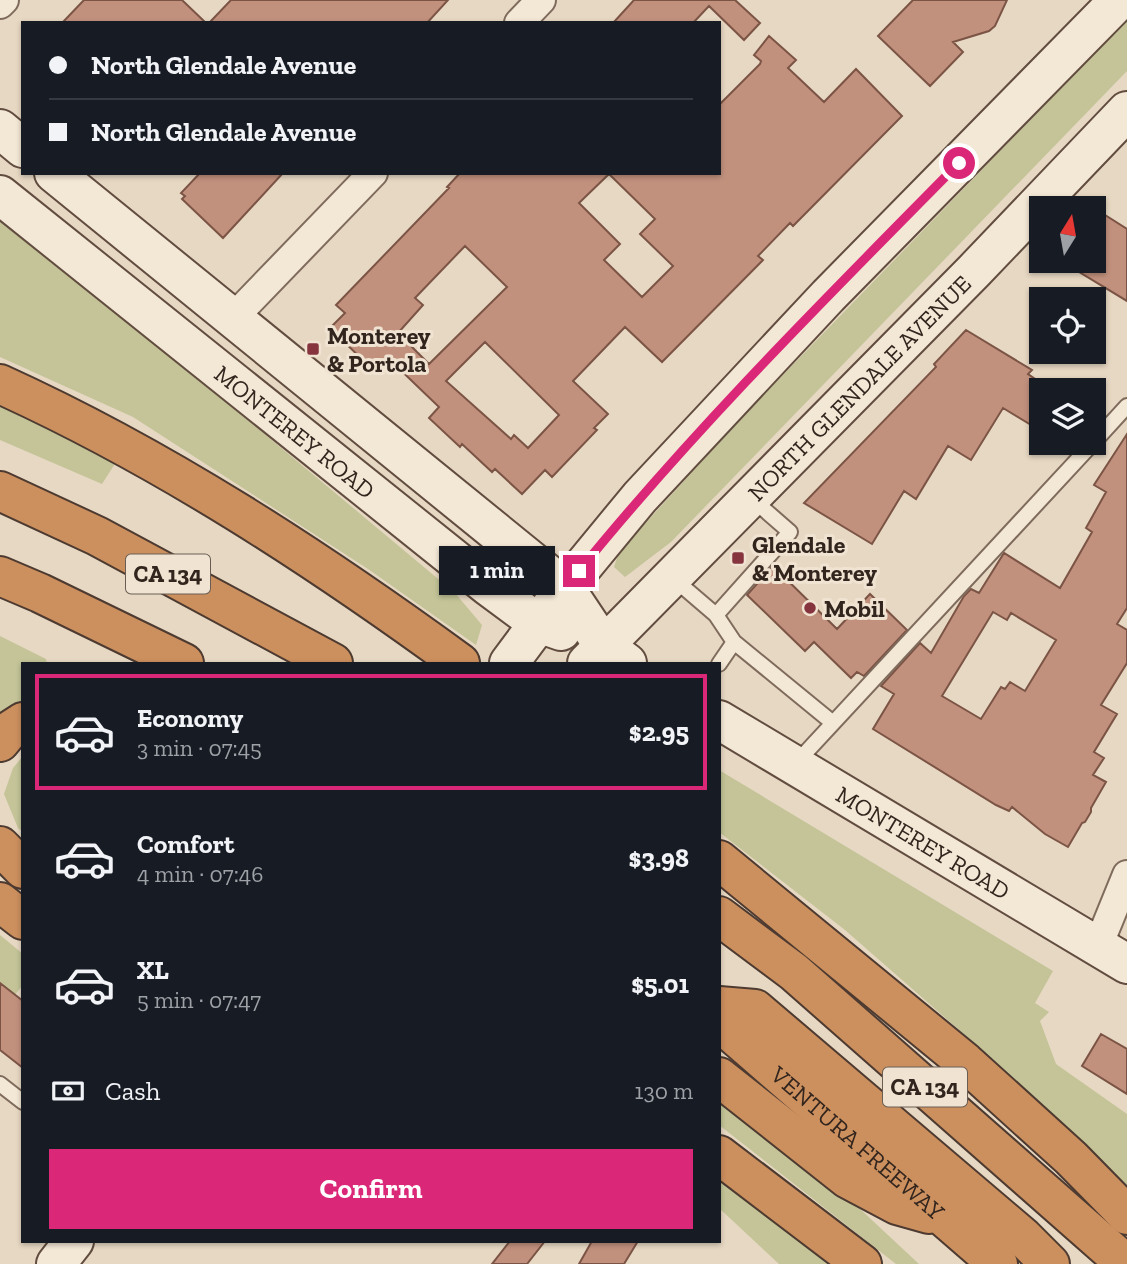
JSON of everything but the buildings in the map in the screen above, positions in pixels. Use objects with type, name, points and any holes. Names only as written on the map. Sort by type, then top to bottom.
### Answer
[{"type":"highway","points":[[0,384],[103,435],[221,503],[334,575],[459,662]]},
{"type":"highway","name":"CA 134","points":[[0,491],[97,536],[331,662]]},
{"type":"highway","points":[[0,576],[182,662]]},
{"type":"highway","points":[[0,742],[9,731],[21,723]]},
{"type":"highway","points":[[0,846],[21,867]]},
{"type":"highway","points":[[721,862],[965,1062],[1071,1158],[1127,1215]]},
{"type":"highway","points":[[0,902],[21,918]]},
{"type":"highway","name":"CA 134","points":[[721,917],[794,972],[1126,1264]]},
{"type":"highway","points":[[721,1006],[755,1009],[972,1193],[1050,1264]]},
{"type":"highway","name":"VENTURA FREEWAY","points":[[721,1023],[998,1264]]},
{"type":"highway","points":[[721,1079],[848,1180],[897,1205],[943,1216]]},
{"type":"highway","points":[[721,1157],[862,1264]]},
{"type":"main road","points":[[510,662],[565,588],[640,497],[828,296],[1119,0]]},
{"type":"main road","name":"NORTH GLENDALE AVENUE","points":[[605,657],[671,576],[974,271],[1127,111]]},
{"type":"main road","points":[[0,129],[21,146]]},
{"type":"main road","name":"MONTEREY ROAD","points":[[56,175],[565,588],[605,657]]},
{"type":"main road","name":"MONTEREY ROAD","points":[[0,195],[538,624],[605,657]]},
{"type":"main road","name":"MONTEREY ROAD","points":[[721,721],[1113,955]]},
{"type":"main road","points":[[55,1264],[72,1243]]},
{"type":"street","points":[[0,4],[4,0]]},
{"type":"street","points":[[521,21],[541,0]]},
{"type":"street","points":[[233,318],[371,175]]},
{"type":"street","points":[[1113,955],[1127,875]]},
{"type":"lane","points":[[1106,428],[1127,406]]},
{"type":"lane","points":[[794,765],[1081,455]]},
{"type":"lane","points":[[716,615],[790,532],[750,497]]},
{"type":"lane","points":[[671,576],[716,615],[734,642],[833,723]]},
{"type":"lane","points":[[720,662],[734,642]]},
{"type":"lane","points":[[0,1084],[21,1100]]},
{"type":"green space","points":[[1127,20],[1127,71],[671,542],[625,577],[614,567],[619,552],[750,409]]},
{"type":"green space","points":[[0,213],[455,593],[482,625],[476,645],[368,569],[133,417],[0,357]]},
{"type":"green space","points":[[0,402],[118,459],[102,484],[0,440]]},
{"type":"green space","points":[[0,636],[46,659],[47,662],[21,662],[21,703],[0,717]]},
{"type":"green space","points":[[21,758],[21,830],[4,794],[13,768]]},
{"type":"green space","points":[[721,771],[1053,971],[1035,1003],[1049,1012],[1040,1021],[1056,1064],[1127,1114],[1127,1185],[990,1057],[845,930],[721,834]]},
{"type":"green space","points":[[0,935],[21,952],[21,987],[14,996],[0,983]]},
{"type":"green space","points":[[721,1094],[814,1166],[919,1264],[896,1264],[721,1127]]},
{"type":"green space","points":[[721,1178],[836,1264],[779,1264],[721,1210]]},
{"type":"place","name":"Monterey & Portola","points":[[313,349]]},
{"type":"place","name":"Glendale & Monterey","points":[[738,558]]},
{"type":"place","name":"Mobil","points":[[810,608]]},
{"type":"route","points":[[579,571],[640,497],[828,296],[959,163]]}]
